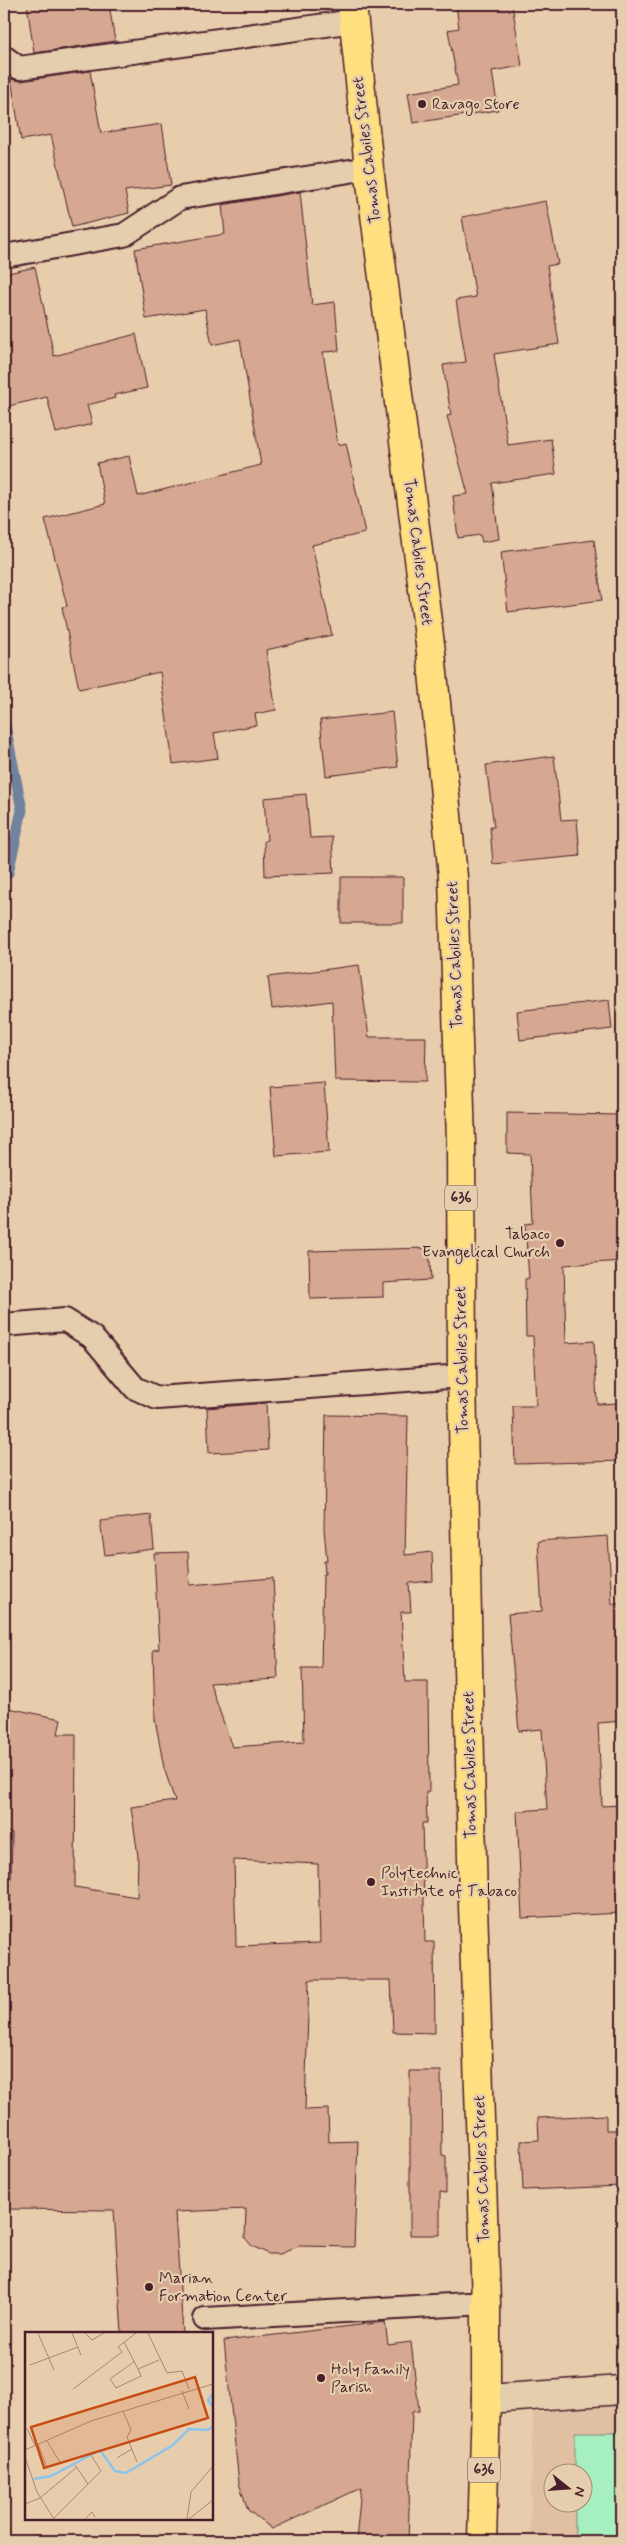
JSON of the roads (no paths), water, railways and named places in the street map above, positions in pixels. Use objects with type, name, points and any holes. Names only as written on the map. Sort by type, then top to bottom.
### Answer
[{"type":"main road","name":"Tomas Cabiles Street","points":[[353,12],[369,168],[431,652],[453,877],[461,1142],[462,1376],[474,1916],[486,2303],[486,2399],[482,2541]]},
{"type":"street","points":[[486,2399],[622,2390]]},
{"type":"lane","points":[[4,57],[19,68],[353,12]]},
{"type":"lane","points":[[4,256],[124,235],[180,198],[369,168]]},
{"type":"lane","points":[[4,1325],[65,1320],[92,1337],[135,1388],[157,1398],[462,1376]]},
{"type":"lane","points":[[204,2319],[486,2303]]},
{"type":"waterway","points":[[4,720],[22,810],[8,873],[4,876]]},
{"type":"place","name":"Ravago Store","points":[[422,104]]},
{"type":"place","name":"Tabaco Evangelical Church","points":[[560,1243]]},
{"type":"place","name":"Polytechnic Institute of Tabaco","points":[[371,1882]]},
{"type":"place","name":"Marian Formation Center","points":[[149,2287]]},
{"type":"place","name":"Holy Family Parish","points":[[321,2378]]}]
